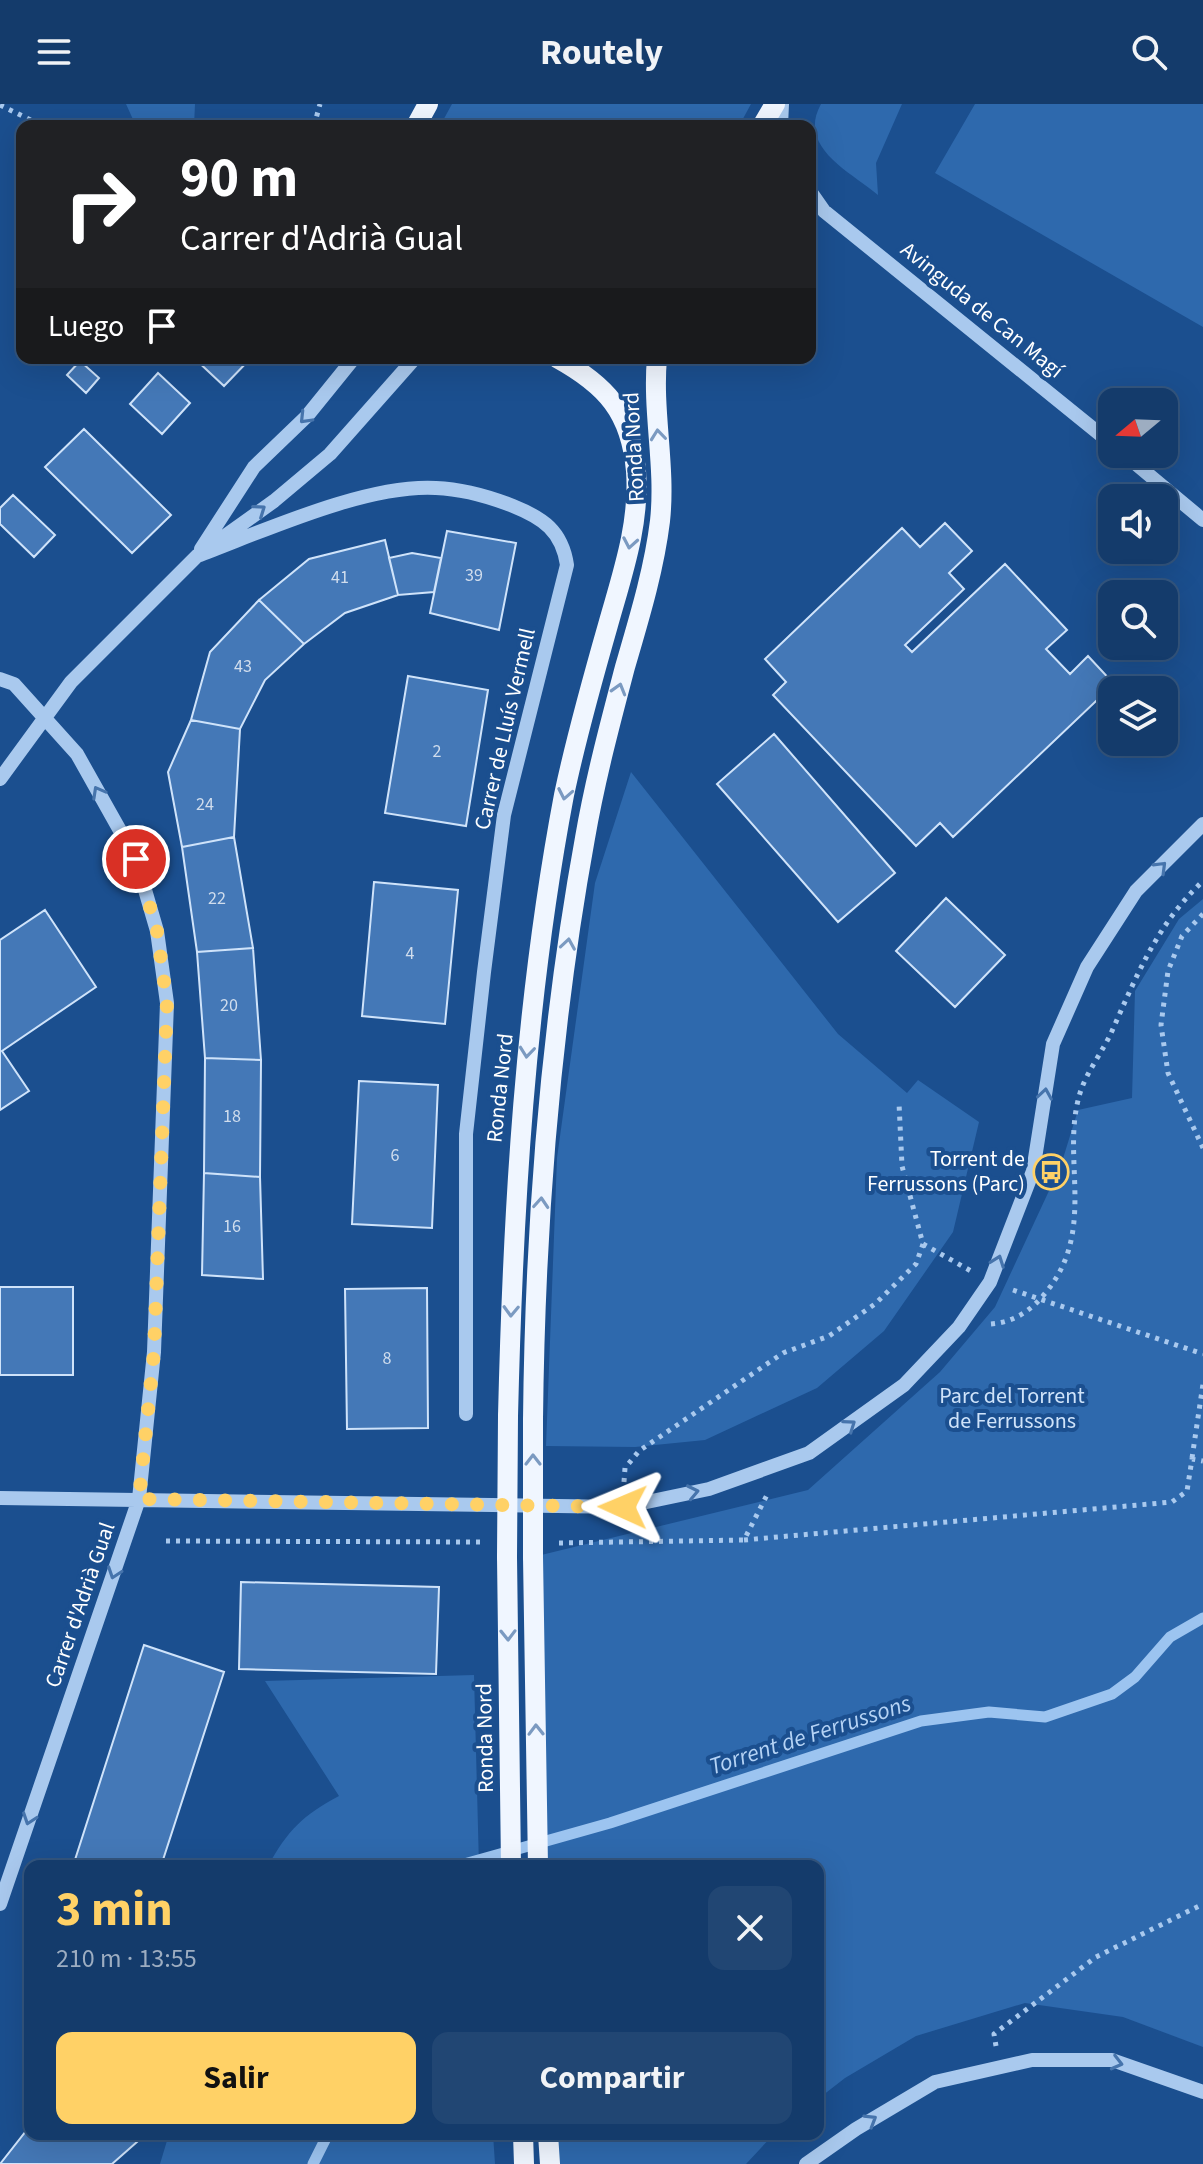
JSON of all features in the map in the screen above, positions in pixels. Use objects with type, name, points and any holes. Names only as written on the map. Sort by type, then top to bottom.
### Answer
[{"type":"main road","name":"Ronda Nord","points":[[511,1860],[508,1416],[516,1165],[535,985],[564,796],[581,720],[629,552],[636,508],[636,469],[619,411],[603,387],[567,364]]},
{"type":"main road","name":"Ronda Nord","points":[[538,1860],[533,1557],[537,1253],[554,1047],[585,838],[604,742],[645,595],[660,520],[661,476],[654,386],[656,364]]},
{"type":"main road","points":[[523,2140],[524,2164]]},
{"type":"main road","points":[[548,2140],[550,2164]]},
{"type":"street","name":"Avinguda de Can Magí","points":[[817,210],[1098,433]]},
{"type":"street","points":[[197,556],[254,467],[307,416],[349,364]]},
{"type":"street","points":[[0,779],[71,682],[197,556],[274,501],[330,454],[410,364]]},
{"type":"street","points":[[1141,468],[1201,517]]},
{"type":"street","name":"Carrer de Lluís Vermell","points":[[197,556],[379,494],[436,488],[494,499],[541,517],[564,548],[567,565],[504,815],[466,1134],[466,1414]]},
{"type":"street","name":"Carrer d'Adrià Gual","points":[[0,679],[14,684],[77,754],[136,859],[157,931],[167,1003],[154,1352],[139,1499],[0,1904]]},
{"type":"street","points":[[0,1498],[623,1507],[709,1489],[783,1465],[809,1453],[904,1385],[959,1327],[990,1282],[1033,1171],[1053,1044],[1087,967],[1136,891],[1203,824]]},
{"type":"street","points":[[806,2164],[856,2129],[935,2082],[1032,2060],[1112,2060],[1203,2092]]},
{"type":"path","points":[[0,105],[31,120]]},
{"type":"path","points":[[959,1327],[1008,1323],[1041,1299],[1057,1278],[1071,1243],[1080,1092],[1145,954],[1177,906],[1203,881]]},
{"type":"path","points":[[1203,914],[1182,936],[1168,971],[1161,1025],[1168,1073],[1203,1148]]},
{"type":"path","points":[[623,1507],[625,1468],[639,1451],[783,1353],[829,1336],[875,1304],[916,1264],[923,1244],[902,1166],[899,1103]]},
{"type":"path","points":[[923,1244],[990,1282],[1203,1354]]},
{"type":"path","points":[[552,1543],[744,1540],[1172,1502],[1187,1491],[1203,1384]]},
{"type":"path","points":[[1192,1459],[1203,1461]]},
{"type":"path","points":[[744,1540],[783,1465]]},
{"type":"path","points":[[166,1541],[490,1542]]},
{"type":"path","points":[[1000,2067],[994,2034],[1096,1957],[1203,1904]]},
{"type":"green space","points":[[126,104],[195,104],[194,120],[133,120]]},
{"type":"green space","points":[[452,104],[751,104],[742,120],[443,120]]},
{"type":"green space","points":[[821,104],[902,104],[876,163],[878,195],[830,157],[816,133],[815,119]]},
{"type":"green space","points":[[975,104],[1203,104],[1203,327],[935,173]]},
{"type":"green space","points":[[631,772],[838,1034],[907,1093],[918,1080],[979,1122],[953,1232],[884,1331],[817,1388],[705,1440],[635,1447],[546,1446],[557,1158],[595,883]]},
{"type":"green space","name":"Parc del Torrent de Ferrussons","points":[[1203,899],[1203,2047],[1123,2017],[1025,2003],[916,2036],[845,2078],[824,2094],[824,1860],[538,1860],[533,1557],[808,1490],[940,1372],[995,1307],[1061,1165],[1078,1110],[1132,1098],[1135,991],[1179,919]]},
{"type":"green space","points":[[474,1675],[479,1860],[272,1860],[298,1825],[339,1796],[265,1681]]},
{"type":"green space","points":[[167,2140],[493,2140],[495,2164],[160,2164]]},
{"type":"green space","points":[[548,2140],[768,2140],[746,2164],[550,2164]]},
{"type":"building","points":[[77,364],[83,364],[99,378],[86,393],[67,375]]},
{"type":"building","points":[[200,364],[245,364],[224,386]]},
{"type":"building","points":[[158,373],[190,403],[162,434],[130,404]]},
{"type":"building","points":[[84,429],[171,515],[132,553],[45,467]]},
{"type":"building","points":[[13,495],[55,535],[34,557],[0,524],[0,508]]},
{"type":"building","points":[[945,523],[972,551],[949,573],[964,589],[905,645],[912,652],[1005,564],[1067,630],[1046,649],[1070,674],[1088,656],[1107,676],[1098,676],[1098,699],[953,837],[940,823],[916,846],[773,695],[786,682],[765,659],[902,528],[920,547]]},
{"type":"building","points":[[447,531],[516,543],[499,630],[430,613]]},
{"type":"building","points":[[385,540],[398,595],[345,613],[304,644],[259,600],[309,559]]},
{"type":"building","points":[[412,553],[441,558],[434,592],[398,595],[389,558]]},
{"type":"building","points":[[259,600],[304,644],[265,680],[240,729],[191,720],[210,652]]},
{"type":"building","points":[[408,676],[488,690],[466,826],[385,813]]},
{"type":"building","points":[[191,720],[240,729],[234,837],[182,847],[168,772]]},
{"type":"building","points":[[774,734],[895,873],[838,922],[717,784]]},
{"type":"building","points":[[234,837],[253,948],[197,952],[182,847]]},
{"type":"building","points":[[374,882],[458,890],[445,1024],[362,1016]]},
{"type":"building","points":[[946,898],[1005,955],[955,1007],[896,951]]},
{"type":"building","points":[[45,910],[96,987],[2,1051],[29,1091],[0,1110],[0,940]]},
{"type":"building","points":[[253,948],[261,1060],[205,1058],[197,952]]},
{"type":"building","points":[[205,1058],[261,1060],[260,1177],[204,1173]]},
{"type":"building","points":[[359,1081],[438,1085],[432,1228],[352,1224]]},
{"type":"building","points":[[204,1173],[260,1177],[263,1279],[202,1275]]},
{"type":"building","points":[[0,1287],[73,1287],[73,1375],[0,1375]]},
{"type":"building","points":[[427,1288],[428,1428],[347,1429],[345,1289]]},
{"type":"building","points":[[241,1582],[439,1587],[436,1674],[239,1669]]},
{"type":"building","points":[[144,1645],[224,1672],[163,1860],[75,1860]]},
{"type":"building","points":[[24,2134],[24,2140],[139,2140],[112,2164],[0,2164]]},
{"type":"waterway","name":"Torrent de Ferrussons","points":[[478,1860],[610,1823],[921,1721],[989,1712],[1045,1717],[1112,1694],[1135,1677],[1170,1637],[1203,1618]]},
{"type":"waterway","name":"Torrent de Ferrussons","points":[[313,2164],[325,2140]]},
{"type":"place","name":"Torrent de Ferrussons (Parc)","points":[[1051,1172]]},
{"type":"route","points":[[136,859],[157,931],[167,1003],[154,1352],[139,1499],[623,1507]]}]
